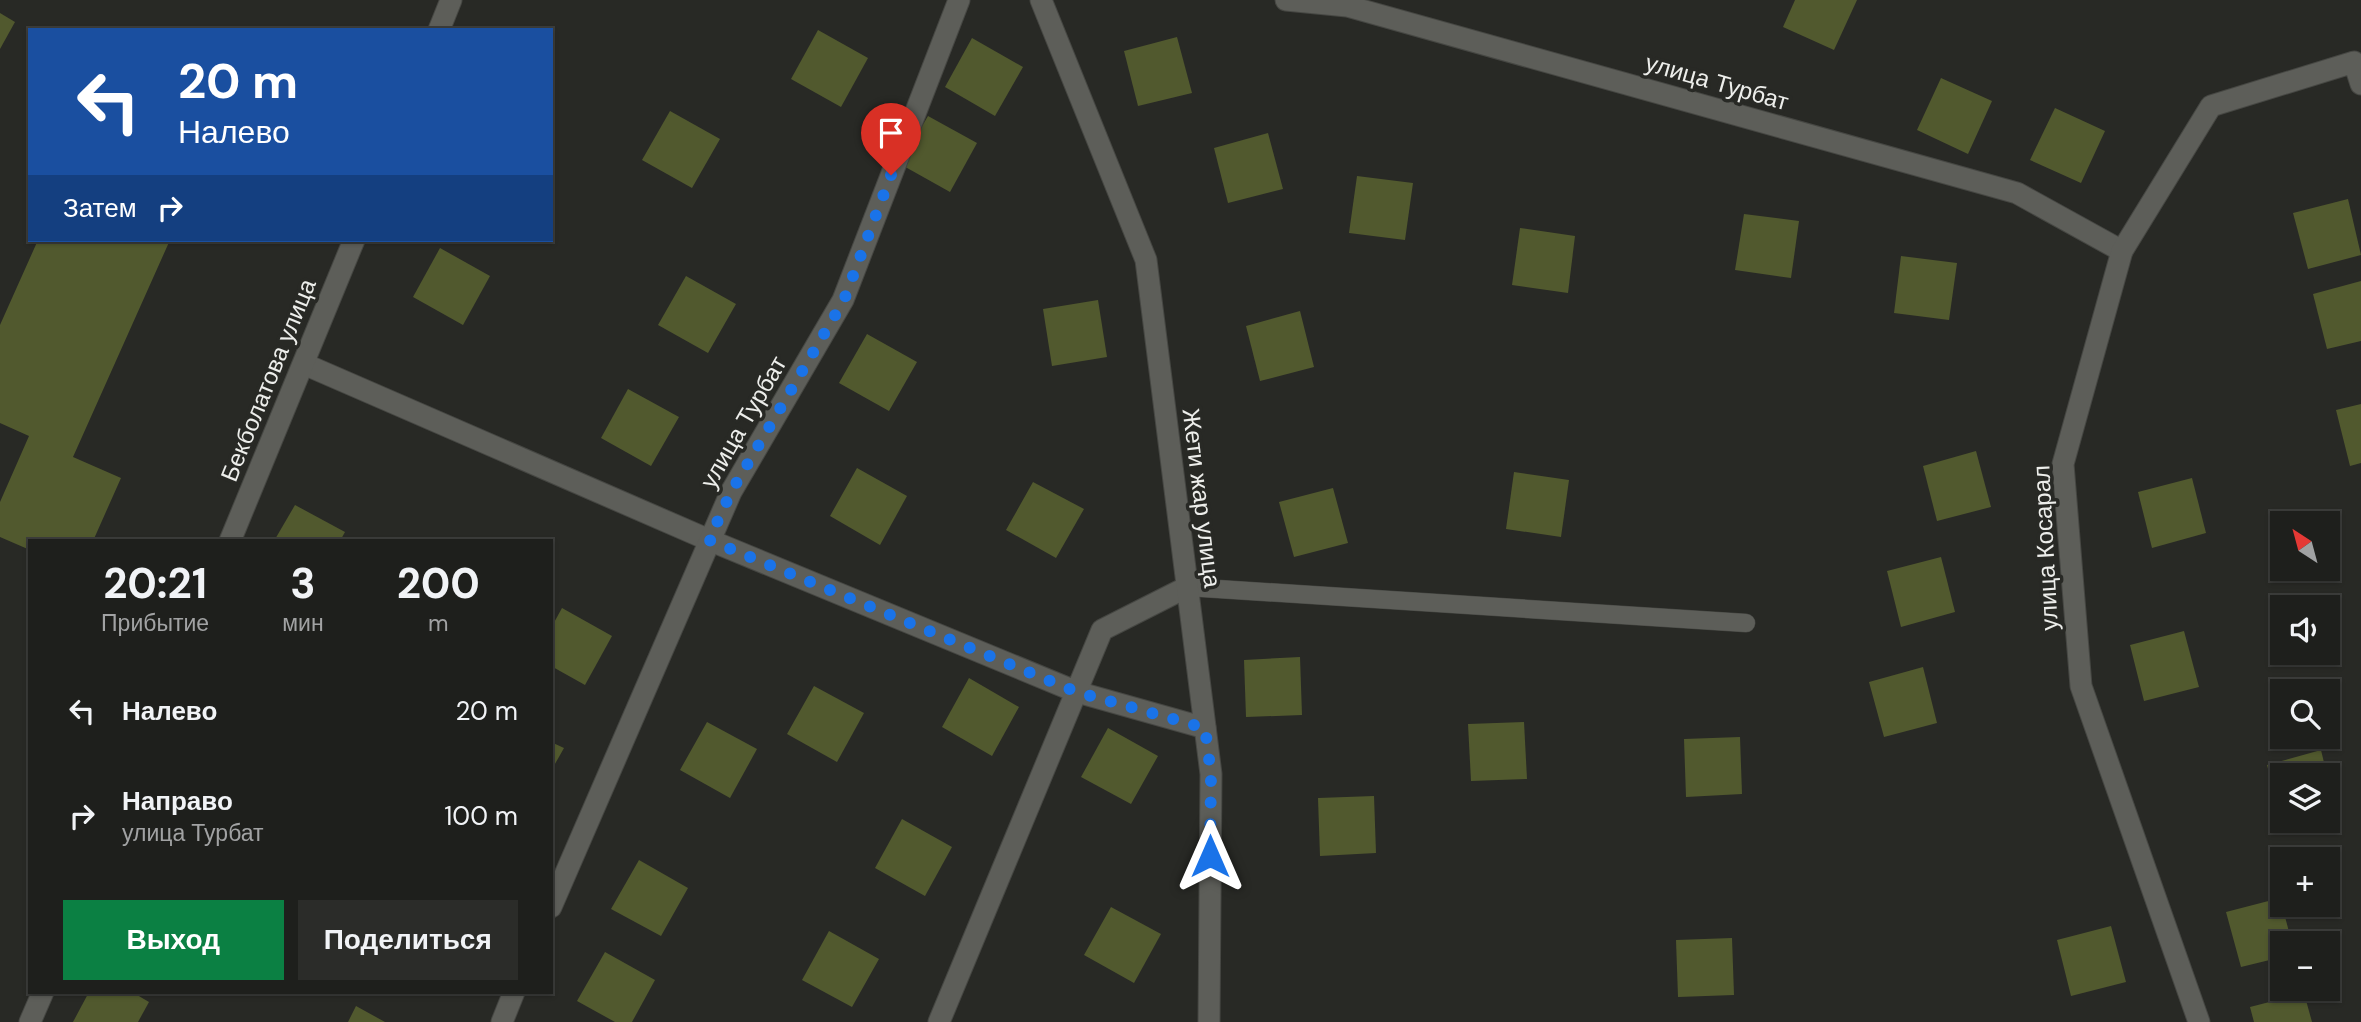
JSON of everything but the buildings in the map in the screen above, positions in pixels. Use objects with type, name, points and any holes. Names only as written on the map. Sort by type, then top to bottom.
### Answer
[{"type":"street","points":[[440,28],[451,0]]},
{"type":"street","name":"улица Турбат","points":[[553,902],[731,492],[844,300],[959,0]]},
{"type":"street","name":"Жети жар улица","points":[[1041,0],[1146,260],[1211,774],[1209,1022]]},
{"type":"street","name":"улица Турбат","points":[[1286,0],[1347,6],[2017,193],[2123,251]]},
{"type":"street","name":"улица Косарал","points":[[2199,1022],[2081,686],[2063,464],[2123,251],[2211,106],[2354,62],[2361,84]]},
{"type":"street","name":"Бекболатова улица","points":[[231,539],[353,242]]},
{"type":"street","points":[[304,364],[709,540],[1077,692],[1205,728]]},
{"type":"street","points":[[939,1022],[1102,630],[1187,587]]},
{"type":"street","points":[[30,1022],[42,994]]},
{"type":"street","points":[[502,1022],[513,994]]},
{"type":"lane","points":[[1187,587],[1746,623]]},
{"type":"route","points":[[891,175],[844,300],[731,492],[709,540],[1077,692],[1205,728],[1211,774],[1210,856]]}]
